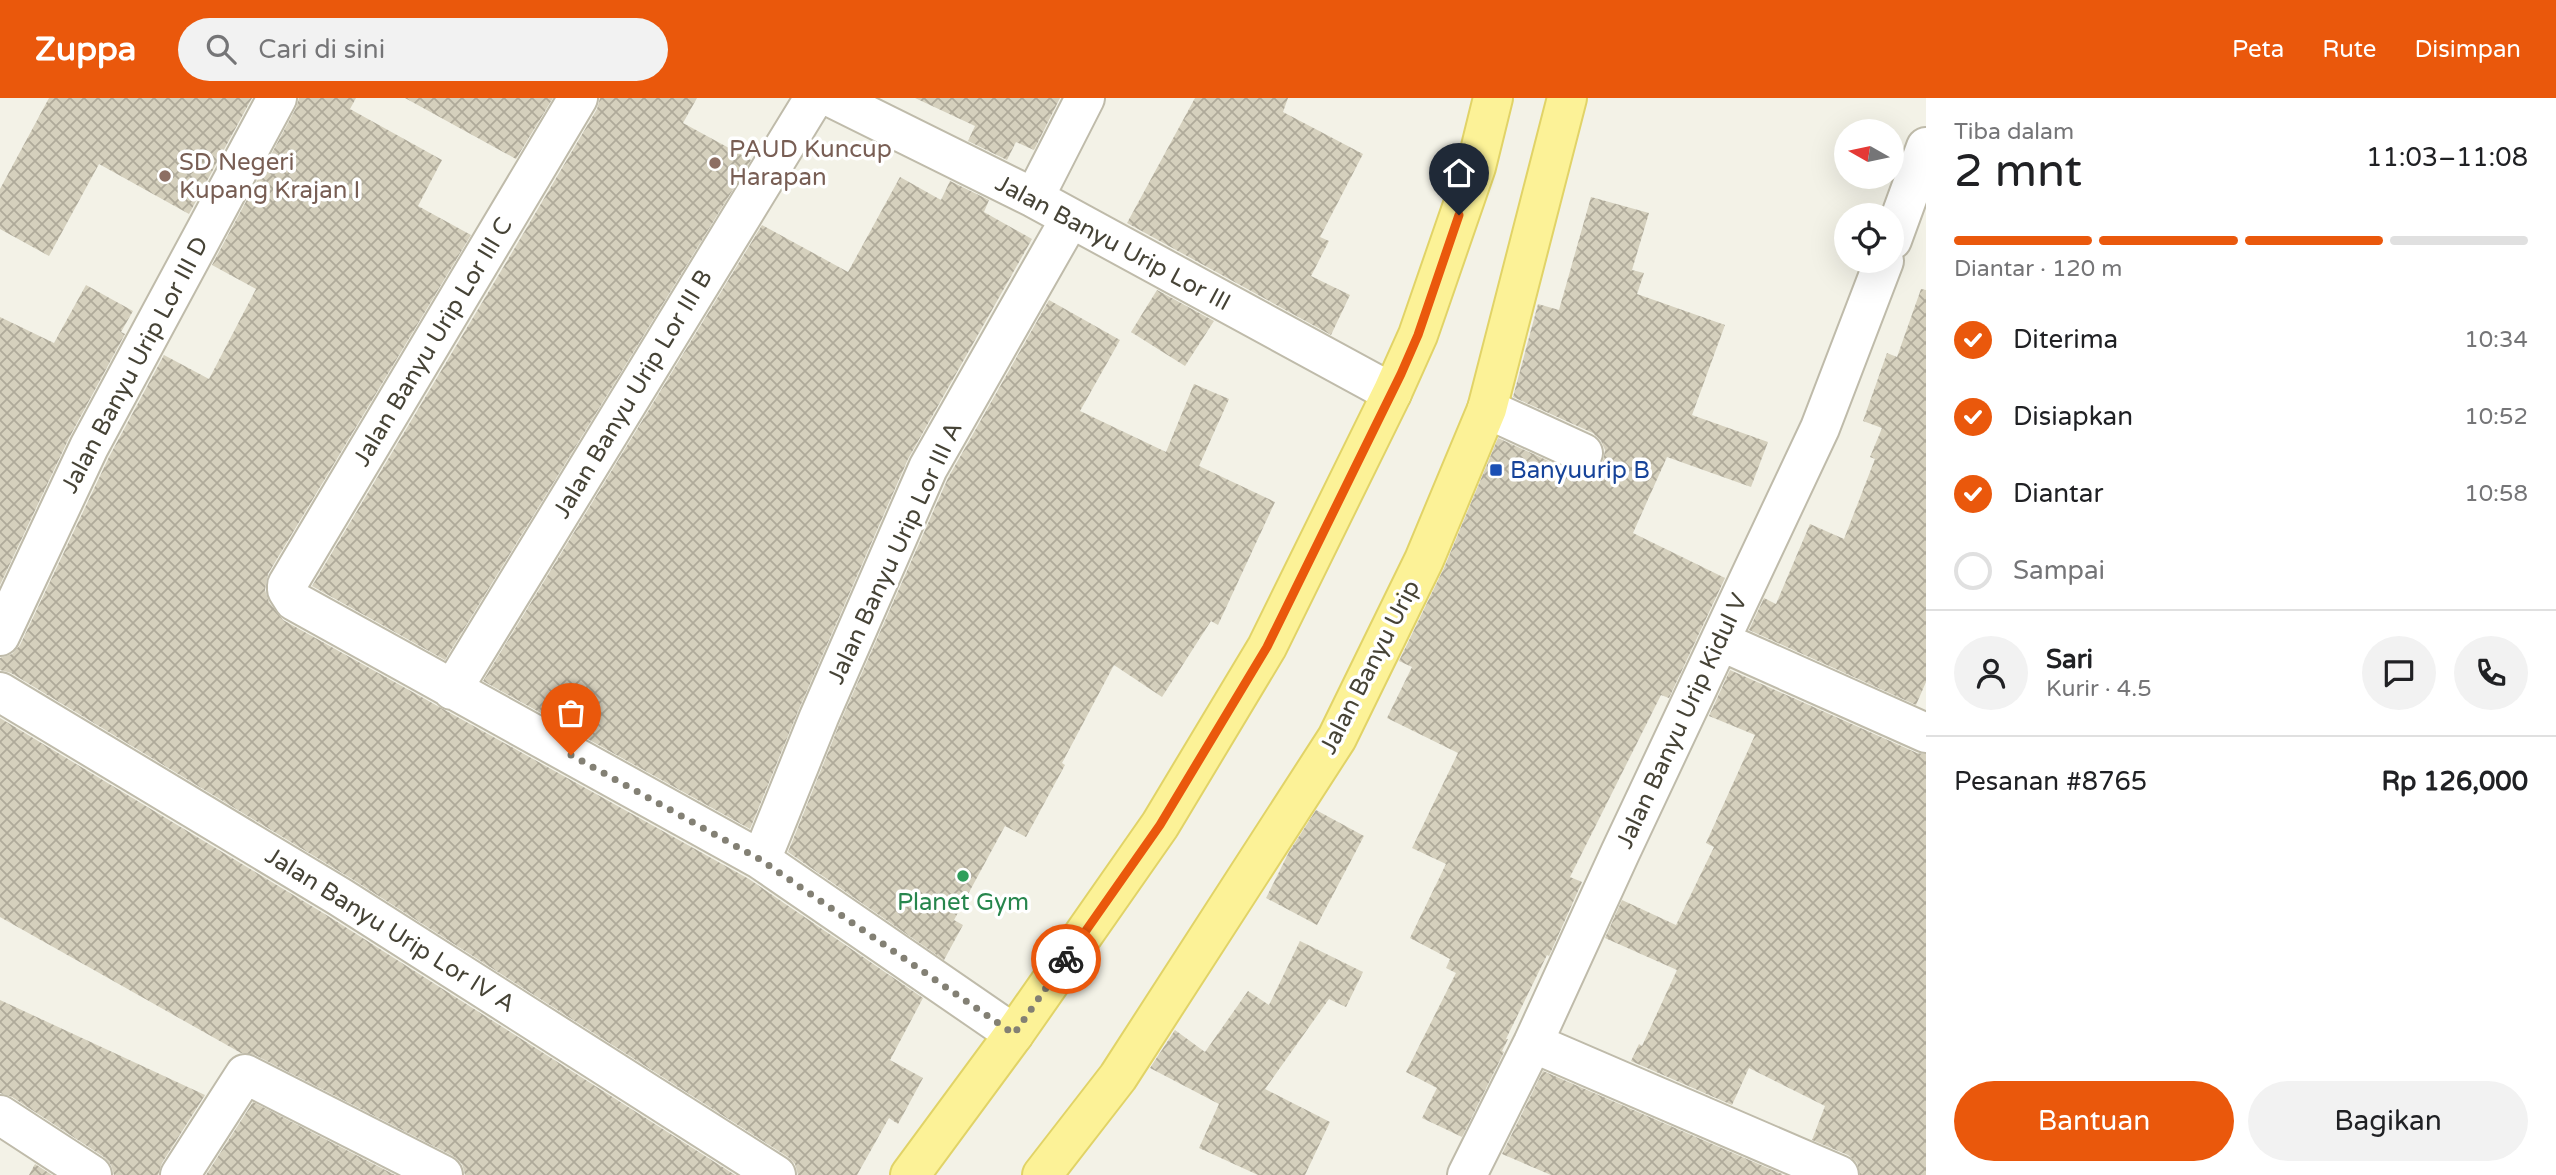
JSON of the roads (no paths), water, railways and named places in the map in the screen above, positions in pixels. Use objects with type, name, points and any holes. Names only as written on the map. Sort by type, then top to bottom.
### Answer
[{"type":"main road","points":[[909,1175],[1014,1034],[1160,825],[1260,659],[1418,335],[1476,167],[1493,98]]},
{"type":"main road","name":"Jalan Banyu Urip","points":[[1042,1175],[1118,1077],[1337,738],[1424,560],[1487,409],[1567,98]]},
{"type":"street","name":"Jalan Banyu Urip Lor III D","points":[[0,636],[89,447],[277,98]]},
{"type":"street","name":"Jalan Banyu Urip Lor III C","points":[[452,690],[294,601],[286,590],[287,585],[578,98]]},
{"type":"street","name":"Jalan Banyu Urip Lor III B","points":[[452,690],[814,98]]},
{"type":"street","name":"Jalan Banyu Urip Lor III","points":[[832,98],[1034,198],[1392,393]]},
{"type":"street","points":[[1034,198],[1085,98]]},
{"type":"street","points":[[1904,210],[1924,160]]},
{"type":"street","name":"Jalan Banyu Urip Lor III A","points":[[761,860],[818,717],[928,468],[1070,219]]},
{"type":"street","name":"Jalan Banyu Urip Kidul V","points":[[1467,1175],[1533,1043],[1820,428],[1879,273]]},
{"type":"street","points":[[1487,409],[1583,453]]},
{"type":"street","points":[[1720,641],[1926,733]]},
{"type":"street","points":[[452,690],[761,860],[1014,1034]]},
{"type":"street","name":"Jalan Banyu Urip Lor IV A","points":[[0,692],[340,897],[776,1175]]},
{"type":"street","points":[[1533,1043],[1839,1175]]},
{"type":"street","points":[[180,1175],[244,1074],[443,1175]]},
{"type":"street","points":[[0,1115],[92,1175]]},
{"type":"place","name":"PAUD Kuncup Harapan","points":[[715,163]]},
{"type":"place","name":"SD Negeri Kupang Krajan I","points":[[165,176]]},
{"type":"place","name":"Banyuurip B","points":[[1496,470]]},
{"type":"place","name":"Planet Gym","points":[[963,876]]}]
